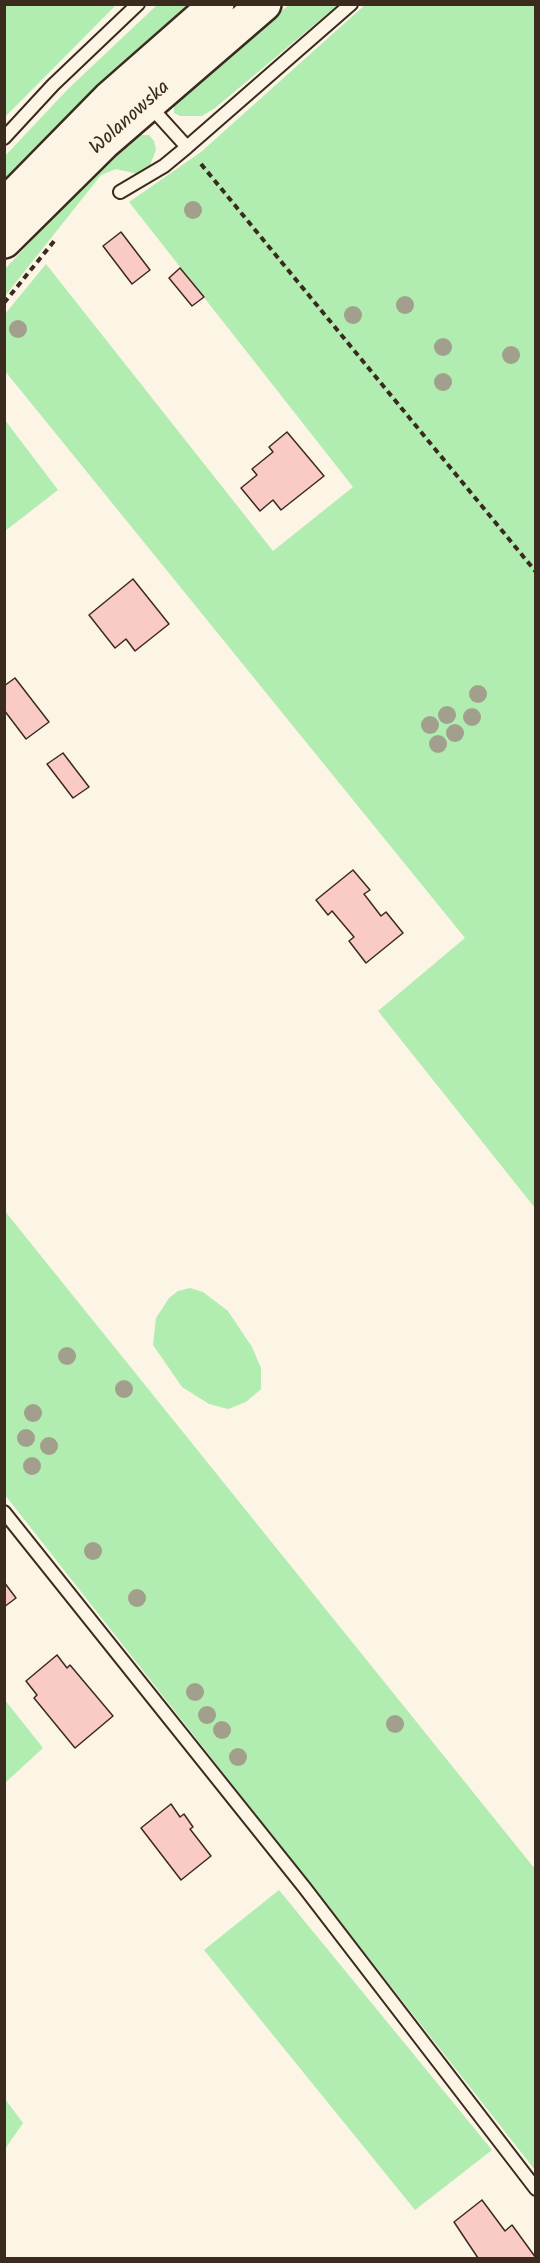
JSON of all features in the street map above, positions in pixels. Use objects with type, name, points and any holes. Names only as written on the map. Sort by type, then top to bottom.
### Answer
[{"type":"main road","name":"Wolanowska","points":[[4,206],[109,99],[217,4]]},
{"type":"main road","name":"Wolanowska","points":[[4,241],[104,142],[264,4]]},
{"type":"lane","points":[[4,138],[53,85],[138,4]]},
{"type":"lane","points":[[120,192],[164,166],[351,4]]},
{"type":"lane","points":[[147,103],[187,147]]},
{"type":"lane","points":[[4,1512],[304,1887],[536,2189]]},
{"type":"path","points":[[187,147],[536,572]]},
{"type":"path","points":[[4,303],[56,239]]},
{"type":"green space","points":[[366,4],[535,5],[535,1208],[378,1011],[465,938],[5,371],[5,314],[46,264],[273,551],[353,487],[129,202],[201,152]]},
{"type":"green space","points":[[4,5],[116,5],[5,117],[4,117]]},
{"type":"green space","points":[[157,5],[196,5],[5,186],[5,156],[68,89]]},
{"type":"green space","points":[[289,5],[338,5],[215,108],[202,116],[180,116],[174,113],[174,96]]},
{"type":"green space","points":[[140,135],[149,135],[154,141],[156,150],[149,168],[138,174],[116,169],[101,175],[5,296],[4,270],[93,176]]},
{"type":"green space","points":[[5,420],[58,490],[5,531]]},
{"type":"green space","points":[[4,1210],[535,1869],[535,2170],[5,1495]]},
{"type":"green space","points":[[190,1288],[203,1292],[228,1311],[252,1347],[261,1368],[261,1389],[246,1402],[228,1409],[209,1404],[182,1387],[153,1345],[156,1318],[169,1298],[178,1291]]},
{"type":"green space","points":[[5,1700],[43,1748],[4,1783]]},
{"type":"green space","points":[[279,1890],[492,2150],[415,2210],[204,1950]]},
{"type":"green space","points":[[5,2099],[23,2123],[5,2149]]},
{"type":"building","points":[[121,232],[150,270],[132,284],[103,246]]},
{"type":"building","points":[[180,268],[204,297],[192,306],[169,278]]},
{"type":"building","points":[[287,432],[324,476],[281,510],[273,500],[260,511],[241,488],[257,475],[252,469],[273,452],[269,447]]},
{"type":"building","points":[[133,579],[169,624],[135,651],[126,639],[115,648],[89,615]]},
{"type":"building","points":[[15,678],[49,722],[26,739],[4,710],[4,686]]},
{"type":"building","points":[[63,753],[89,787],[73,798],[47,764]]},
{"type":"building","points":[[353,870],[370,890],[364,894],[381,916],[386,912],[403,933],[366,963],[349,941],[354,937],[332,911],[328,915],[316,900]]},
{"type":"building","points":[[4,1582],[16,1598],[4,1607]]},
{"type":"building","points":[[57,1655],[67,1668],[70,1665],[113,1716],[75,1748],[34,1698],[37,1695],[26,1681]]},
{"type":"building","points":[[171,1804],[180,1817],[184,1814],[193,1827],[190,1829],[211,1856],[181,1880],[141,1828]]},
{"type":"building","points":[[482,2200],[505,2231],[512,2225],[536,2258],[478,2258],[454,2222]]}]
